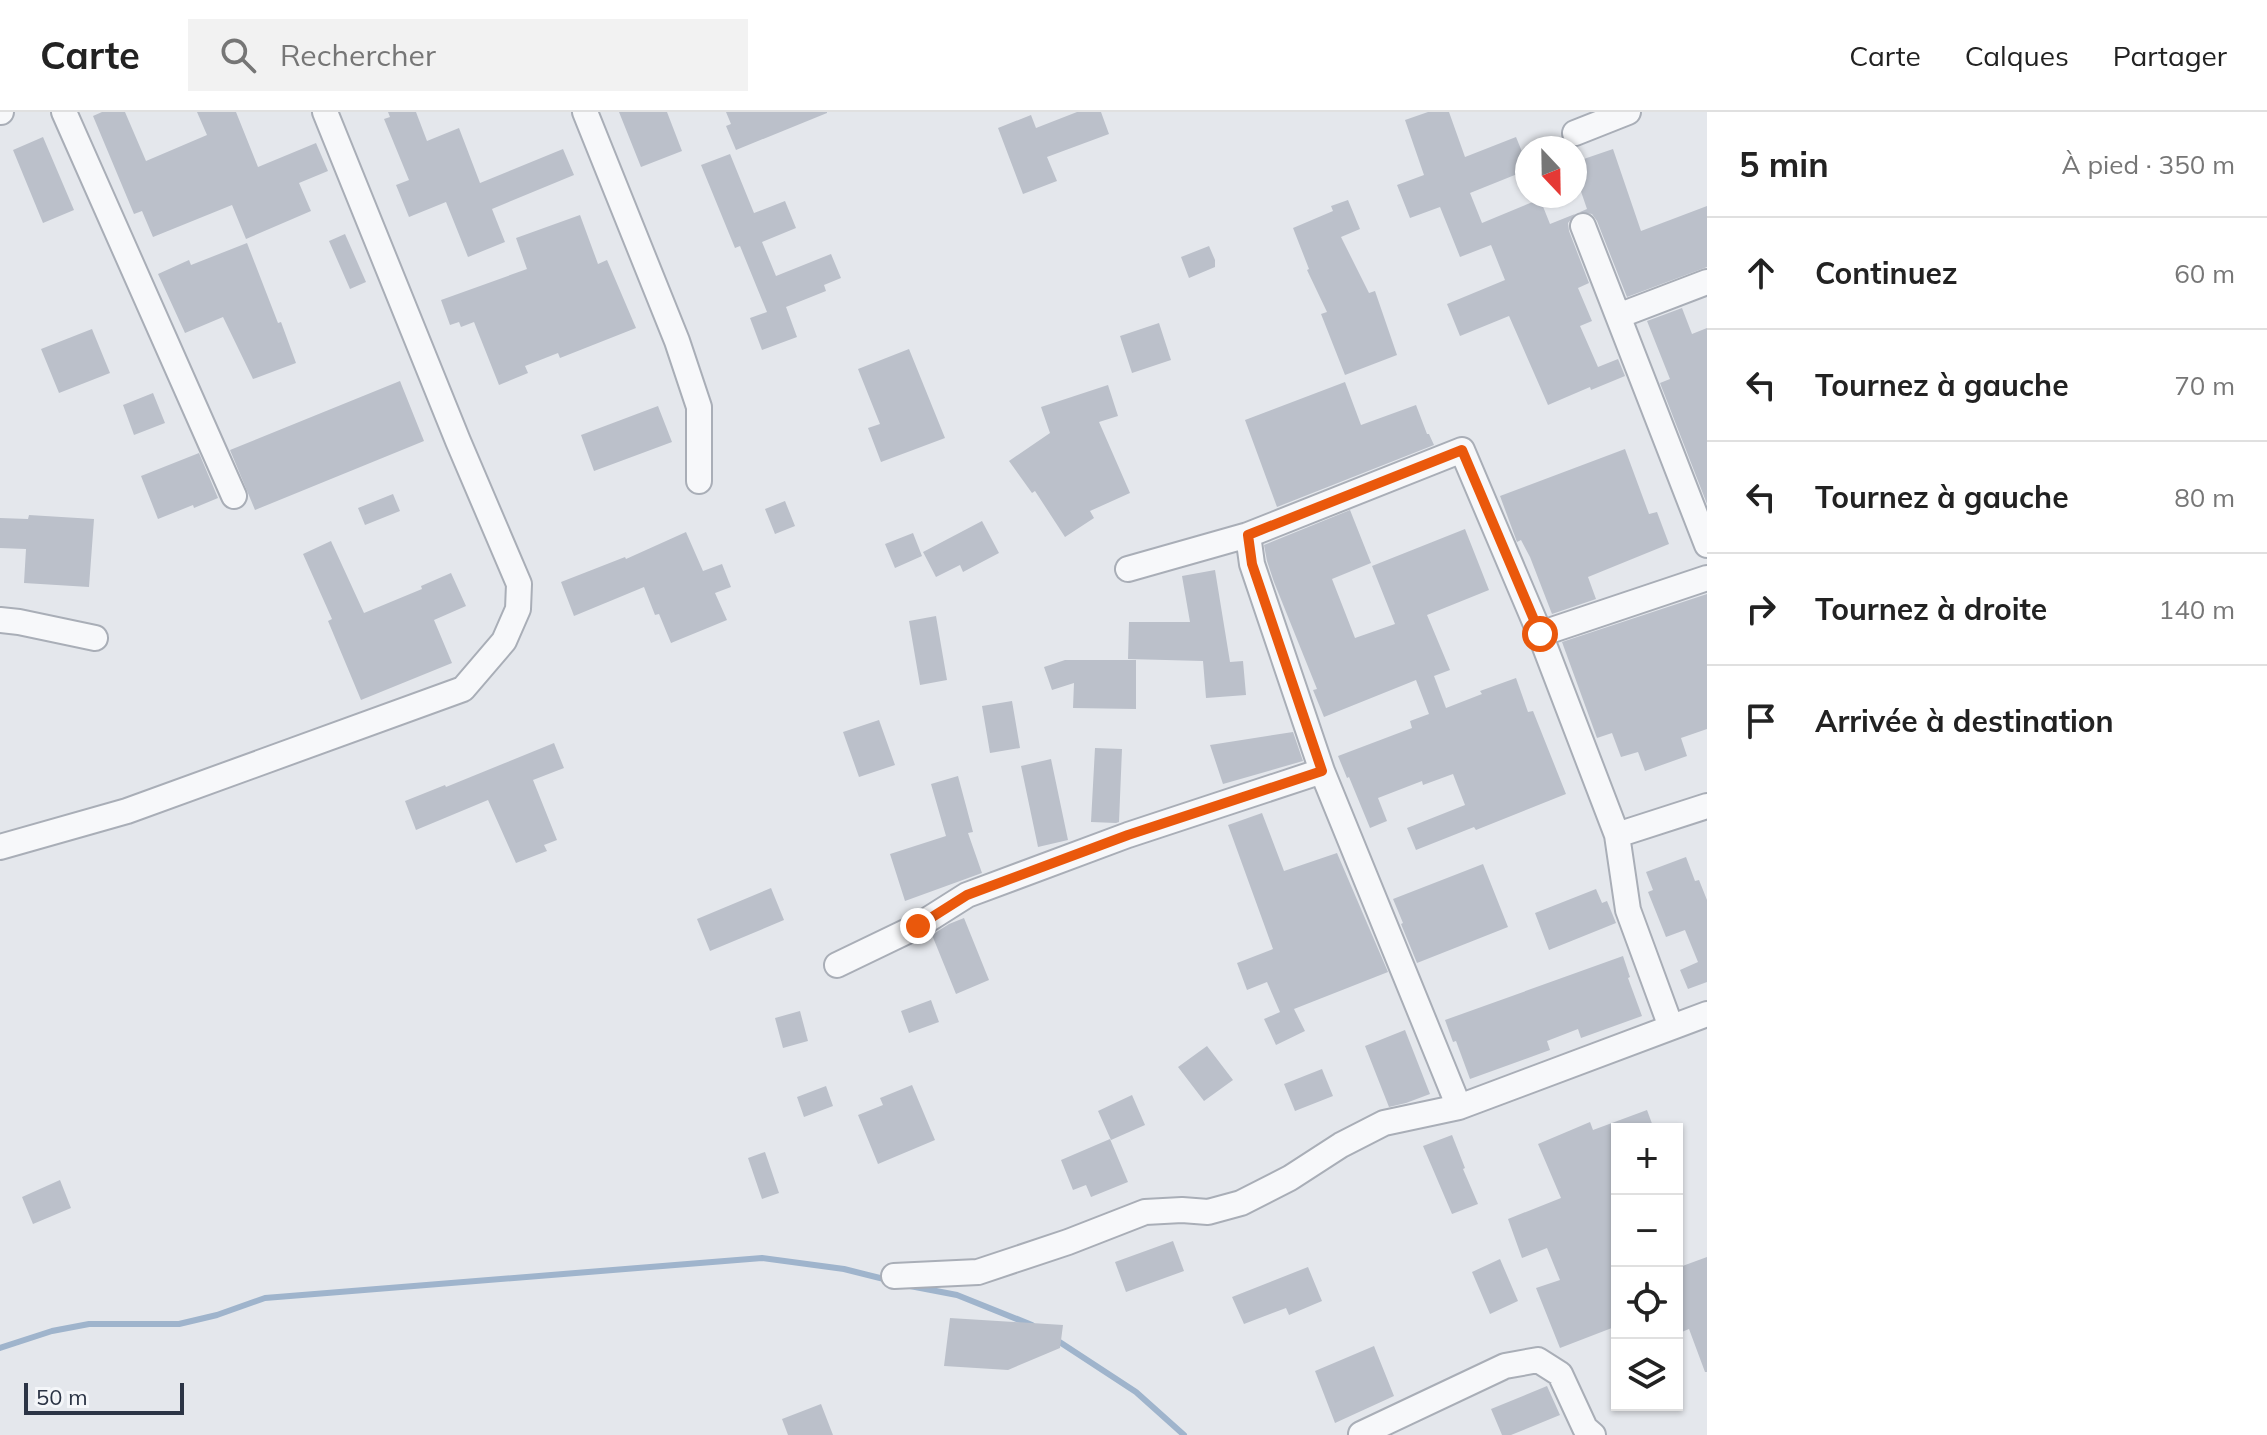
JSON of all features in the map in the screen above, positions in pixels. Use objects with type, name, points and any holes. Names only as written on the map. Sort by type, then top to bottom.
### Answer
[{"type":"street","points":[[64,112],[234,496]]},
{"type":"street","points":[[0,847],[127,811],[463,689],[504,641],[509,630],[518,609],[519,584],[325,112]]},
{"type":"street","points":[[585,112],[677,341],[699,407],[699,481]]},
{"type":"street","points":[[1575,133],[1628,112]]},
{"type":"street","points":[[1583,226],[1707,545]]},
{"type":"street","points":[[1618,316],[1707,282]]},
{"type":"street","points":[[1128,569],[1248,535],[1462,450],[1540,634],[1617,835],[1628,910],[1671,1027]]},
{"type":"street","points":[[1248,535],[1252,564],[1322,771],[1459,1107]]},
{"type":"street","points":[[1540,634],[1707,578]]},
{"type":"street","points":[[0,620],[95,638]]},
{"type":"street","points":[[837,965],[918,926],[967,895],[1128,835],[1322,771]]},
{"type":"street","points":[[1617,835],[1707,806]]},
{"type":"street","points":[[894,1276],[978,1272],[1145,1212],[1208,1212],[1241,1203],[1384,1123],[1459,1107],[1707,1014]]},
{"type":"street","points":[[1361,1434],[1505,1366],[1538,1360],[1560,1374],[1585,1428],[1593,1435]]},
{"type":"building","points":[[102,112],[125,112],[146,161],[207,135],[197,112],[236,112],[258,167],[316,143],[328,171],[299,183],[311,211],[246,239],[232,205],[153,237],[142,211],[134,214],[93,116]]},
{"type":"building","points":[[388,112],[416,112],[427,141],[459,128],[480,183],[563,149],[574,175],[492,209],[505,242],[468,257],[446,202],[409,217],[396,185],[409,180],[384,119],[390,117]]},
{"type":"building","points":[[619,112],[667,112],[682,151],[641,167]]},
{"type":"building","points":[[726,112],[827,113],[736,150],[726,126],[731,124]]},
{"type":"building","points":[[1077,112],[1101,112],[1109,134],[1047,157],[1057,181],[1023,194],[998,128],[1031,115],[1036,128]]},
{"type":"building","points":[[1428,112],[1449,112],[1465,157],[1515,137],[1515,175],[1470,193],[1482,223],[1518,208],[1544,208],[1550,224],[1575,214],[1568,223],[1569,231],[1589,283],[1578,288],[1592,321],[1580,326],[1598,367],[1618,359],[1625,376],[1548,405],[1509,316],[1460,336],[1447,304],[1505,280],[1491,245],[1460,257],[1440,207],[1410,218],[1397,185],[1424,175],[1405,120]]},
{"type":"building","points":[[43,137],[74,210],[43,223],[13,150]]},
{"type":"building","points":[[1613,149],[1641,231],[1707,206],[1707,267],[1627,297],[1597,221],[1592,214],[1580,212],[1587,209],[1587,158]]},
{"type":"building","points":[[730,154],[754,213],[785,201],[796,228],[762,242],[776,276],[831,254],[841,278],[824,285],[826,291],[786,307],[797,337],[762,350],[750,318],[767,312],[740,246],[735,248],[701,165]]},
{"type":"building","points":[[1348,200],[1360,229],[1341,237],[1369,293],[1375,291],[1397,355],[1345,375],[1321,314],[1327,312],[1307,270],[1293,228],[1333,211],[1331,206]]},
{"type":"building","points":[[580,215],[598,264],[607,260],[636,328],[560,358],[558,353],[525,366],[528,373],[499,385],[474,322],[461,327],[459,322],[450,325],[441,300],[527,269],[516,238]]},
{"type":"building","points":[[345,234],[366,282],[350,289],[329,241]]},
{"type":"building","points":[[247,243],[296,363],[253,379],[223,317],[185,333],[158,274],[189,260],[191,265]]},
{"type":"building","points":[[1209,246],[1215,267],[1189,278],[1181,257]]},
{"type":"building","points":[[1682,308],[1692,334],[1707,328],[1707,504],[1660,383],[1670,379],[1647,321]]},
{"type":"building","points":[[1159,323],[1171,360],[1132,373],[1120,336]]},
{"type":"building","points":[[92,329],[110,373],[59,393],[41,349]]},
{"type":"building","points":[[909,349],[945,438],[881,462],[868,428],[880,424],[858,369]]},
{"type":"building","points":[[400,381],[424,441],[255,510],[230,450]]},
{"type":"building","points":[[1345,382],[1361,425],[1416,405],[1434,445],[1277,507],[1245,420]]},
{"type":"building","points":[[1108,385],[1118,416],[1099,422],[1130,493],[1090,511],[1094,518],[1065,537],[1035,491],[1032,493],[1009,461],[1050,433],[1041,407]]},
{"type":"building","points":[[153,393],[165,423],[134,435],[123,405]]},
{"type":"building","points":[[658,406],[672,442],[594,471],[581,435]]},
{"type":"building","points":[[1625,449],[1649,514],[1657,512],[1669,544],[1588,577],[1596,599],[1552,614],[1530,557],[1521,540],[1517,542],[1500,496]]},
{"type":"building","points":[[199,453],[218,498],[158,519],[141,476]]},
{"type":"building","points":[[393,494],[400,511],[365,525],[358,508]]},
{"type":"building","points":[[785,501],[795,526],[775,534],[765,509]]},
{"type":"building","points":[[1350,510],[1371,563],[1332,579],[1355,638],[1395,624],[1372,566],[1465,529],[1489,590],[1427,615],[1450,670],[1434,676],[1446,708],[1516,678],[1528,712],[1533,711],[1566,794],[1416,850],[1407,828],[1465,805],[1453,774],[1423,785],[1422,781],[1378,798],[1387,821],[1370,828],[1338,756],[1412,728],[1410,721],[1429,714],[1416,680],[1324,717],[1313,690],[1317,689],[1274,582],[1264,545]]},
{"type":"building","points":[[29,515],[94,519],[89,587],[24,583],[26,549],[0,548],[0,518],[28,519]]},
{"type":"building","points":[[982,521],[999,553],[963,572],[960,565],[936,577],[923,552]]},
{"type":"building","points":[[686,532],[703,571],[722,564],[731,587],[715,593],[727,620],[671,643],[644,587],[574,616],[561,582],[626,559]]},
{"type":"building","points":[[913,533],[922,556],[895,568],[885,544]]},
{"type":"building","points":[[331,541],[364,613],[422,589],[421,586],[451,573],[466,606],[434,620],[452,663],[361,700],[328,621],[332,619],[303,554]]},
{"type":"building","points":[[1215,570],[1230,662],[1243,661],[1246,695],[1206,698],[1203,661],[1128,659],[1129,622],[1190,622],[1182,576]]},
{"type":"building","points":[[1707,594],[1707,729],[1681,738],[1687,756],[1645,771],[1638,752],[1621,757],[1612,733],[1597,738],[1562,642]]},
{"type":"building","points":[[936,616],[947,680],[920,685],[909,621]]},
{"type":"building","points":[[1065,660],[1136,660],[1136,709],[1073,708],[1074,683],[1052,690],[1044,667]]},
{"type":"building","points":[[1012,701],[1020,748],[990,753],[982,706]]},
{"type":"building","points":[[879,720],[895,765],[859,777],[843,732]]},
{"type":"building","points":[[1293,732],[1303,761],[1223,784],[1210,745]]},
{"type":"building","points":[[554,743],[564,768],[533,780],[557,840],[544,845],[547,851],[516,863],[488,800],[416,830],[405,801]]},
{"type":"building","points":[[1095,748],[1122,749],[1119,822],[1116,823],[1091,822]]},
{"type":"building","points":[[1051,759],[1068,840],[1038,847],[1021,766]]},
{"type":"building","points":[[958,776],[973,832],[968,833],[982,873],[905,901],[890,854],[946,836],[931,784]]},
{"type":"building","points":[[1262,813],[1284,871],[1337,853],[1388,972],[1294,1009],[1305,1031],[1276,1045],[1264,1019],[1280,1012],[1267,982],[1247,990],[1237,963],[1273,949],[1228,825]]},
{"type":"building","points":[[1686,857],[1695,881],[1699,880],[1707,900],[1707,982],[1688,989],[1680,970],[1698,962],[1685,930],[1666,937],[1648,892],[1653,890],[1646,872]]},
{"type":"building","points":[[1483,864],[1508,927],[1417,963],[1393,899]]},
{"type":"building","points":[[771,888],[784,920],[710,951],[697,919]]},
{"type":"building","points":[[1596,889],[1602,903],[1607,901],[1616,923],[1549,950],[1535,913]]},
{"type":"building","points":[[964,918],[989,980],[956,994],[932,935]]},
{"type":"building","points":[[1623,956],[1642,1016],[1581,1038],[1578,1029],[1547,1041],[1550,1050],[1470,1079],[1445,1020]]},
{"type":"building","points":[[931,1000],[939,1022],[909,1033],[901,1011]]},
{"type":"building","points":[[800,1011],[808,1041],[783,1048],[775,1018]]},
{"type":"building","points":[[1405,1030],[1430,1094],[1389,1107],[1365,1046]]},
{"type":"building","points":[[1207,1046],[1233,1080],[1204,1101],[1178,1067]]},
{"type":"building","points":[[1322,1069],[1333,1096],[1295,1111],[1284,1084]]},
{"type":"building","points":[[912,1085],[935,1140],[878,1164],[858,1115],[883,1105],[880,1098]]},
{"type":"building","points":[[826,1086],[833,1106],[804,1117],[797,1097]]},
{"type":"building","points":[[1132,1095],[1145,1125],[1111,1140],[1098,1111]]},
{"type":"building","points":[[1647,1110],[1652,1123],[1612,1123]]},
{"type":"building","points":[[1590,1122],[1593,1130],[1611,1123],[1611,1328],[1560,1348],[1536,1288],[1560,1280],[1547,1248],[1522,1258],[1508,1219],[1561,1198],[1538,1144]]},
{"type":"building","points":[[1452,1135],[1478,1204],[1452,1214],[1423,1146]]},
{"type":"building","points":[[1110,1139],[1128,1182],[1091,1197],[1086,1185],[1073,1190],[1061,1160]]},
{"type":"building","points":[[765,1152],[779,1193],[762,1199],[748,1158]]},
{"type":"building","points":[[60,1180],[71,1208],[33,1224],[22,1197]]},
{"type":"building","points":[[1173,1241],[1184,1271],[1126,1292],[1115,1262]]},
{"type":"building","points":[[1707,1257],[1707,1372],[1689,1329],[1683,1332],[1683,1266]]},
{"type":"building","points":[[1500,1259],[1518,1301],[1490,1314],[1472,1272]]},
{"type":"building","points":[[1308,1267],[1322,1301],[1289,1315],[1286,1308],[1244,1324],[1232,1297]]},
{"type":"building","points":[[950,1318],[1063,1325],[1060,1348],[1008,1370],[944,1366]]},
{"type":"building","points":[[1374,1346],[1394,1396],[1335,1423],[1315,1371]]},
{"type":"building","points":[[1547,1386],[1560,1415],[1511,1435],[1502,1435],[1491,1409]]},
{"type":"building","points":[[821,1404],[833,1435],[788,1435],[782,1419]]},
{"type":"waterway","points":[[0,1348],[52,1331],[89,1324],[179,1324],[265,1298],[762,1258],[844,1269],[888,1280]]},
{"type":"waterway","points":[[910,1286],[957,1295],[1032,1325]]},
{"type":"waterway","points":[[1055,1339],[1136,1392],[1184,1435]]},
{"type":"route","points":[[918,926],[967,895],[1128,835],[1322,771],[1252,564],[1248,535],[1462,450],[1540,634]]}]
